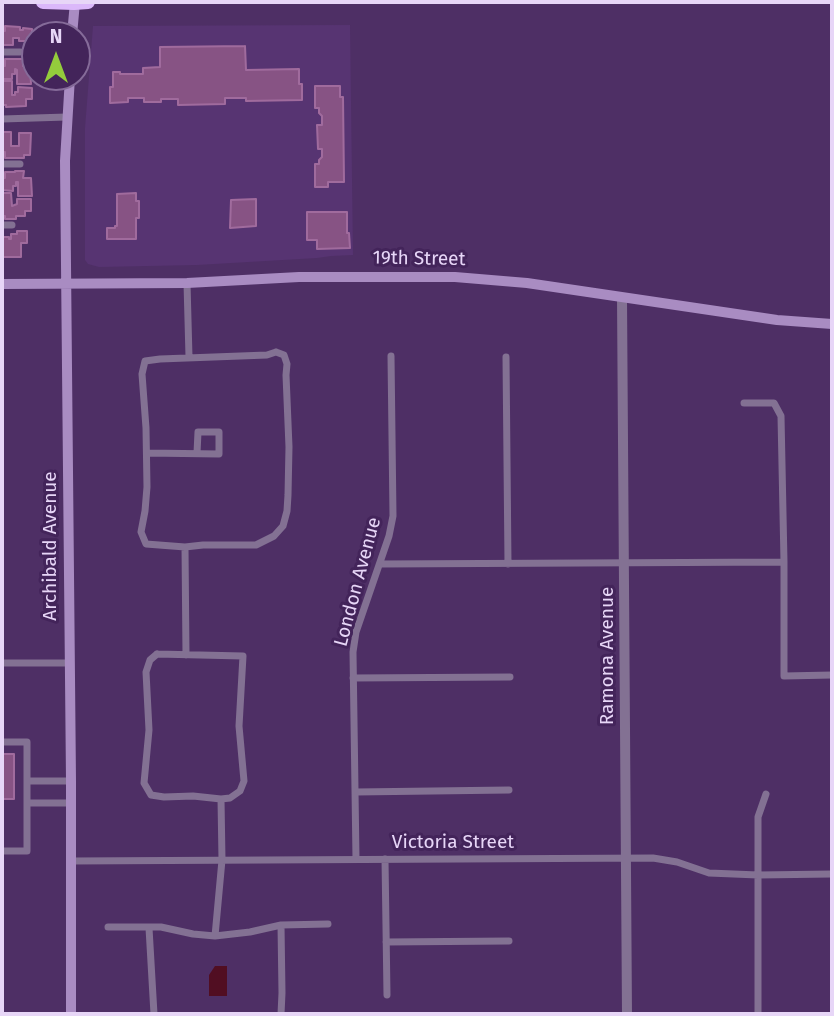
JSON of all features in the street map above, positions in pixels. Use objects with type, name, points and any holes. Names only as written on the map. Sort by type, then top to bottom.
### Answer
[{"type":"highway","points":[[44,2],[79,2]]},
{"type":"main road","points":[[75,21],[79,2]]},
{"type":"main road","name":"Archibald Avenue","points":[[69,91],[65,161],[71,1014]]},
{"type":"main road","name":"19th Street","points":[[2,284],[187,283],[299,277],[455,277],[527,283],[777,320],[832,324]]},
{"type":"street","points":[[2,52],[20,52]]},
{"type":"street","points":[[2,119],[67,117]]},
{"type":"street","points":[[2,164],[20,164]]},
{"type":"street","points":[[2,225],[12,225]]},
{"type":"street","points":[[187,283],[190,357]]},
{"type":"street","name":"Ramona Avenue","points":[[622,298],[627,1014]]},
{"type":"street","points":[[276,352],[284,355],[288,364],[288,503],[283,526],[274,536],[256,545],[185,547],[146,544],[141,532],[145,511],[147,453],[142,374],[145,361],[190,357],[267,355],[276,352]]},
{"type":"street","name":"London Avenue","points":[[356,859],[353,652],[356,632],[390,536],[393,516],[391,356]]},
{"type":"street","points":[[506,357],[508,564]]},
{"type":"street","points":[[744,403],[774,403],[781,415],[784,676],[832,675]]},
{"type":"street","points":[[147,453],[197,453]]},
{"type":"street","points":[[185,547],[186,655]]},
{"type":"street","points":[[381,564],[784,562]]},
{"type":"street","points":[[157,654],[186,655],[243,656],[239,726],[244,781],[240,791],[230,798],[151,795],[144,783],[149,730],[146,672],[150,660],[157,654]]},
{"type":"street","points":[[2,663],[69,663]]},
{"type":"street","points":[[353,678],[510,677]]},
{"type":"street","points":[[2,742],[27,742],[27,851],[2,851]]},
{"type":"street","points":[[27,781],[71,781]]},
{"type":"street","points":[[356,792],[509,790]]},
{"type":"street","points":[[758,1014],[758,817],[766,794]]},
{"type":"street","points":[[215,936],[222,860],[220,799]]},
{"type":"street","points":[[27,803],[71,803]]},
{"type":"street","name":"Victoria Street","points":[[71,861],[653,858],[677,862],[709,873],[832,874]]},
{"type":"street","points":[[385,859],[387,995]]},
{"type":"street","points":[[108,927],[161,927],[215,936],[240,934],[281,925],[328,924]]},
{"type":"street","points":[[281,925],[281,1014]]},
{"type":"street","points":[[149,928],[154,1014]]},
{"type":"street","points":[[386,942],[509,941]]},
{"type":"shaded area","points":[[350,25],[353,255],[197,265],[99,267],[88,264],[85,260],[85,128],[88,91],[91,91],[93,26]]},
{"type":"shaded area","points":[[215,966],[227,966],[227,996],[209,996],[209,975]]},
{"type":"building","points":[[2,26],[3,31],[5,26],[20,27],[21,41],[19,38],[13,38],[13,45],[2,45]]},
{"type":"building","points":[[245,46],[246,70],[299,69],[302,100],[246,101],[246,98],[225,98],[225,104],[178,105],[178,99],[144,102],[144,98],[128,98],[128,102],[110,103],[113,72],[143,74],[143,68],[160,67],[160,47]]},
{"type":"building","points":[[5,59],[21,59],[21,84],[17,84],[15,69],[12,79],[2,79],[2,66],[5,66]]},
{"type":"building","points":[[2,81],[12,81],[12,95],[18,92],[18,87],[21,87],[21,91],[32,91],[32,99],[26,99],[26,106],[2,105]]},
{"type":"building","points":[[315,86],[340,86],[340,97],[343,97],[344,182],[328,182],[328,187],[315,187],[315,164],[319,164],[322,157],[322,149],[318,149],[317,125],[322,125],[322,116],[319,108],[315,108]]},
{"type":"building","points":[[2,132],[11,132],[11,146],[19,146],[19,133],[31,133],[30,155],[24,155],[24,158],[5,158],[5,152],[2,152]]},
{"type":"building","points":[[24,171],[23,178],[31,178],[32,196],[18,196],[18,182],[13,186],[13,191],[2,190],[5,172]]},
{"type":"building","points":[[2,193],[11,193],[12,206],[17,204],[17,199],[31,199],[31,211],[25,211],[25,216],[16,216],[16,219],[5,219],[5,216],[2,216]]},
{"type":"building","points":[[136,193],[139,218],[136,218],[136,239],[107,239],[107,228],[117,226],[117,194]]},
{"type":"building","points":[[256,199],[256,226],[230,228],[231,200]]},
{"type":"building","points":[[307,212],[347,212],[350,248],[317,249],[317,240],[307,240]]},
{"type":"building","points":[[2,231],[3,237],[11,239],[11,234],[17,234],[17,231],[27,231],[27,243],[21,243],[21,257],[2,257]]},
{"type":"building","points":[[2,754],[14,754],[14,799],[2,799]]}]
